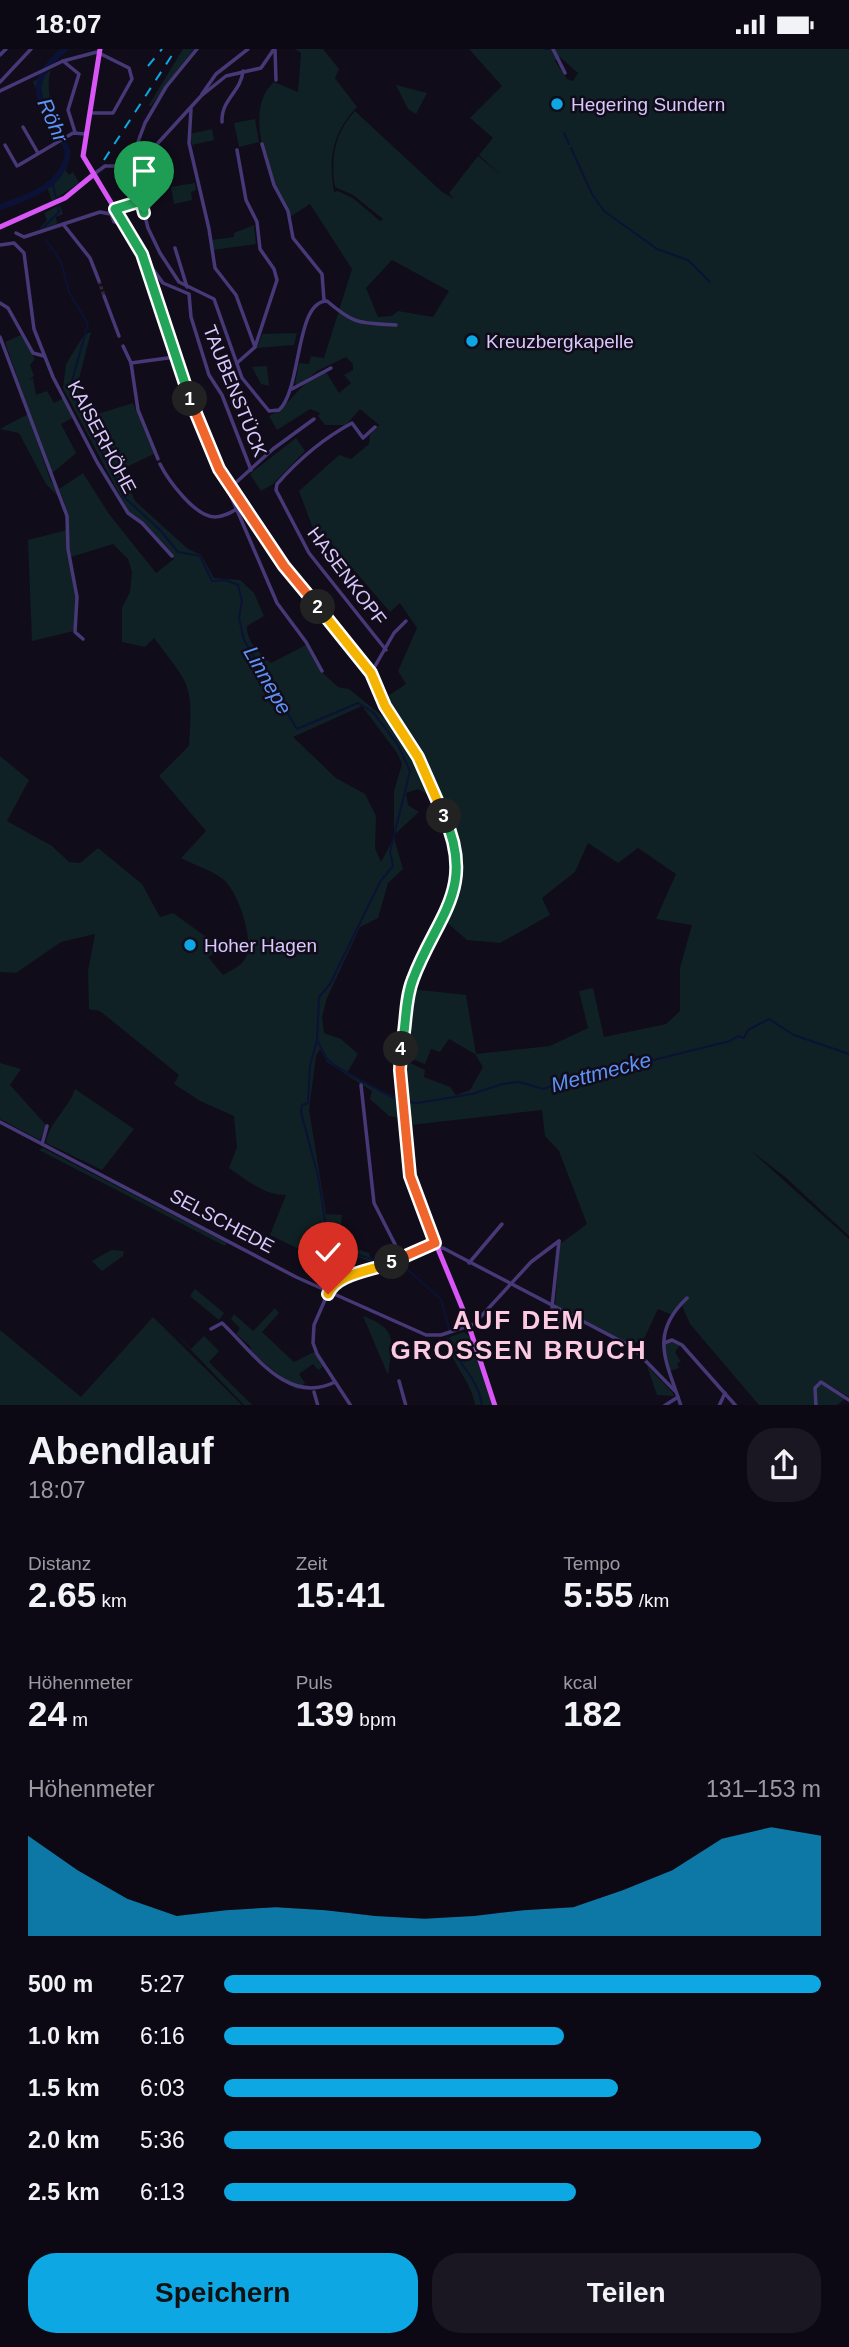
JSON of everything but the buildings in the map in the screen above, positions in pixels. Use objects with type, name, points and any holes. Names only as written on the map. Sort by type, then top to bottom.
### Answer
[{"type":"main road","points":[[100,51],[83,156],[106,191],[113,211],[122,221],[146,265],[175,357],[210,452],[284,566],[371,673],[385,706],[427,775],[450,830],[456,858],[456,877],[446,914],[410,988],[400,1061],[405,1138],[411,1181],[469,1326],[495,1405]]},
{"type":"main road","points":[[0,227],[65,198],[93,175]]},
{"type":"street","points":[[0,55],[6,49]]},
{"type":"street","points":[[0,82],[31,49]]},
{"type":"street","points":[[93,175],[105,166],[129,166],[145,123],[166,87],[197,49]]},
{"type":"street","points":[[248,49],[217,72],[201,96],[151,154],[145,170],[141,201],[148,228],[176,279],[213,298],[248,389],[269,411],[276,411],[284,406],[292,389],[305,327],[314,307],[324,300]]},
{"type":"street","points":[[201,96],[224,77],[261,68],[275,49]]},
{"type":"street","points":[[275,49],[276,80]]},
{"type":"street","points":[[553,49],[565,73]]},
{"type":"street","points":[[0,91],[62,61],[100,51],[129,68],[132,82],[113,113],[91,113]]},
{"type":"street","points":[[62,61],[79,74],[68,110],[75,132]]},
{"type":"street","points":[[222,122],[224,104],[240,84],[243,71]]},
{"type":"street","points":[[192,107],[188,138],[215,268],[235,293],[255,347]]},
{"type":"street","points":[[23,127],[38,153]]},
{"type":"street","points":[[5,145],[18,165],[75,132],[86,134]]},
{"type":"street","points":[[262,144],[272,181],[287,209],[294,240],[322,274],[324,300],[342,316],[358,323],[396,325]]},
{"type":"street","points":[[237,150],[247,202],[257,222],[260,249],[276,277],[255,347],[237,363]]},
{"type":"street","points":[[16,233],[24,237],[141,201]]},
{"type":"street","points":[[64,224],[90,258],[99,281]]},
{"type":"street","name":"KAISERHÖHE","points":[[0,245],[14,243],[24,253],[28,304],[44,356],[110,486],[128,513],[142,523],[172,556]]},
{"type":"street","points":[[175,248],[187,286]]},
{"type":"street","name":"TAUBENSTÜCK","points":[[146,265],[150,266],[163,283],[189,294],[191,317],[209,375],[222,395],[251,470]]},
{"type":"street","points":[[104,296],[119,336]]},
{"type":"street","name":"KAISERHÖHE","points":[[0,303],[8,308],[33,353],[44,356]]},
{"type":"street","points":[[0,337],[51,479],[62,498],[75,580],[75,632],[83,639]]},
{"type":"street","points":[[123,346],[131,363],[138,410],[170,483],[204,514],[222,517],[237,509]]},
{"type":"street","points":[[131,363],[175,357]]},
{"type":"street","points":[[292,389],[331,368]]},
{"type":"street","points":[[314,419],[227,487],[277,603],[306,642],[322,671]]},
{"type":"street","name":"HASENKOPF","points":[[375,427],[363,438],[352,423],[330,435],[302,457],[277,484],[276,490],[309,553],[386,650]]},
{"type":"street","points":[[371,673],[394,633],[406,621]]},
{"type":"street","points":[[361,1085],[374,1203],[402,1258]]},
{"type":"street","name":"SELSCHEDE","points":[[0,1122],[328,1293],[426,1335],[441,1335],[469,1326]]},
{"type":"street","points":[[42,1144],[47,1126]]},
{"type":"street","points":[[469,1263],[502,1224]]},
{"type":"street","points":[[469,1326],[536,1258],[559,1241],[552,1307],[558,1322]]},
{"type":"street","points":[[351,1405],[317,1354],[312,1335],[328,1293],[339,1280],[436,1246],[632,1347],[675,1391]]},
{"type":"street","points":[[681,1405],[662,1349],[662,1337],[674,1313],[687,1298]]},
{"type":"street","points":[[211,1329],[222,1323],[294,1389],[314,1392],[335,1382]]},
{"type":"street","points":[[664,1343],[672,1340],[682,1345],[736,1405]]},
{"type":"street","points":[[399,1381],[406,1405]]},
{"type":"street","points":[[816,1405],[815,1388],[821,1382],[849,1400]]},
{"type":"street","points":[[314,1392],[318,1405]]},
{"type":"street","points":[[719,1405],[725,1393]]},
{"type":"street","points":[[664,1405],[678,1397]]},
{"type":"shaded area","points":[[183,49],[194,49],[151,106],[149,105]]},
{"type":"shaded area","points":[[295,49],[323,49],[339,69],[335,78],[357,107],[342,126],[334,146],[332,167],[334,192],[338,191],[354,199],[380,221],[383,219],[353,195],[335,187],[333,166],[336,146],[343,128],[355,111],[441,191],[454,199],[449,193],[478,156],[501,175],[479,155],[493,138],[470,118],[502,86],[469,49],[849,49],[849,1236],[784,1176],[750,1150],[849,1239],[849,1397],[821,1380],[814,1387],[815,1405],[759,1405],[690,1324],[681,1303],[672,1315],[658,1309],[643,1341],[629,1344],[555,1307],[560,1244],[587,1224],[559,1151],[545,1136],[542,1110],[410,1125],[406,1061],[425,1070],[424,1077],[450,1087],[456,1095],[470,1090],[483,1067],[475,1054],[449,1039],[440,1052],[431,1049],[425,1064],[402,1055],[409,1024],[411,989],[466,995],[476,1054],[550,1046],[588,1028],[579,991],[593,988],[604,1037],[666,1024],[680,1011],[680,968],[692,925],[656,919],[676,874],[638,848],[618,863],[588,843],[575,872],[542,898],[550,915],[500,943],[467,940],[445,921],[453,898],[457,847],[421,760],[378,686],[388,696],[406,684],[398,671],[417,628],[400,603],[390,612],[324,535],[312,526],[299,491],[339,455],[351,459],[369,444],[370,435],[379,425],[360,409],[346,425],[325,425],[318,416],[320,413],[310,409],[277,430],[269,416],[284,406],[309,381],[326,372],[339,393],[351,383],[344,375],[353,370],[353,364],[346,357],[317,371],[299,386],[295,384],[299,363],[309,364],[311,356],[324,358],[352,269],[310,204],[290,217],[263,148],[260,111],[264,95],[274,82],[298,92],[301,53]],"holes":[[[560,57],[578,73],[573,81],[567,79],[555,61]],[[392,260],[449,291],[433,317],[398,311],[392,316],[378,317],[366,288]]]},
{"type":"shaded area","points":[[51,70],[49,94],[62,133],[56,137],[33,82]]},
{"type":"shaded area","points":[[396,85],[427,93],[416,114],[408,109]]},
{"type":"shaded area","points":[[255,119],[259,142],[239,147],[234,123]]},
{"type":"shaded area","points":[[212,129],[214,140],[192,145],[190,134]]},
{"type":"shaded area","points":[[70,150],[66,171],[69,175],[73,172],[79,183],[52,201],[47,187],[30,197],[57,174]]},
{"type":"shaded area","points":[[195,183],[196,190],[191,192],[192,200],[174,204],[171,187]]},
{"type":"shaded area","points":[[60,205],[63,214],[56,217],[57,224],[39,229],[47,220],[44,213]]},
{"type":"shaded area","points":[[254,225],[256,244],[213,250],[212,240],[234,237],[234,233]]},
{"type":"shaded area","points":[[91,332],[77,386],[88,417],[133,403],[154,454],[120,470],[112,458],[136,502],[188,549],[201,555],[214,578],[240,580],[254,593],[264,616],[247,626],[247,631],[255,647],[267,660],[271,663],[306,645],[322,672],[338,687],[349,689],[397,728],[418,762],[434,798],[418,789],[406,793],[408,805],[419,812],[394,835],[394,791],[402,764],[397,753],[362,706],[293,737],[336,778],[365,794],[376,816],[375,848],[381,862],[394,838],[403,869],[388,883],[378,918],[360,927],[327,998],[322,1017],[324,1033],[341,1039],[358,1054],[347,1073],[401,1100],[403,1118],[389,1116],[370,1099],[372,1091],[327,1062],[320,1049],[316,1056],[309,1110],[326,1214],[342,1215],[339,1243],[369,1253],[372,1262],[323,1245],[317,1247],[321,1265],[313,1256],[270,1235],[286,1195],[263,1190],[229,1168],[237,1147],[234,1116],[200,1101],[174,1084],[179,1075],[100,1011],[89,1009],[88,971],[95,934],[61,942],[16,973],[0,972],[0,756],[29,780],[7,821],[52,846],[69,862],[80,863],[98,848],[142,884],[160,917],[173,913],[223,949],[208,957],[223,975],[243,962],[247,955],[246,926],[229,886],[214,873],[181,858],[206,831],[159,776],[189,746],[190,709],[187,687],[154,638],[145,647],[122,642],[122,608],[130,592],[132,572],[128,559],[113,544],[71,557],[65,506],[59,489],[83,473],[109,514],[156,573],[174,559],[143,522],[129,512],[63,388],[66,364],[84,335]]},
{"type":"shaded area","points":[[297,333],[294,345],[257,348],[262,334]]},
{"type":"shaded area","points":[[21,335],[35,359],[30,365],[34,376],[28,380],[33,378],[36,395],[47,391],[54,403],[64,398],[74,417],[61,424],[76,453],[51,474],[5,342]]},
{"type":"shaded area","points":[[267,366],[269,386],[261,384],[252,367]]},
{"type":"shaded area","points":[[28,414],[50,479],[60,498],[46,484],[19,433],[0,429]]},
{"type":"shaded area","points":[[296,438],[305,451],[273,484],[261,491],[250,474]]},
{"type":"shaded area","points":[[67,530],[76,599],[74,631],[32,641],[28,540]]},
{"type":"shaded area","points":[[0,1063],[21,1069],[10,1085],[46,1125],[40,1140],[0,1119]]},
{"type":"shaded area","points":[[75,1089],[134,1129],[102,1170],[46,1143],[51,1129]]},
{"type":"shaded area","points":[[43,1148],[227,1243],[225,1246],[39,1150]]},
{"type":"shaded area","points":[[111,1250],[124,1251],[123,1256],[102,1271],[92,1261]]},
{"type":"shaded area","points":[[195,1289],[224,1313],[219,1320],[190,1296]]},
{"type":"shaded area","points":[[275,1308],[279,1313],[262,1332],[294,1362],[314,1352],[323,1367],[318,1370],[313,1364],[299,1374],[305,1383],[299,1389],[294,1388],[251,1352],[250,1346],[236,1334],[240,1328],[231,1319],[234,1314],[253,1331]]},
{"type":"shaded area","points":[[363,1316],[382,1326],[391,1338],[388,1375]]},
{"type":"shaded area","points":[[153,1317],[242,1405],[0,1405],[0,1330],[81,1397]]},
{"type":"shaded area","points":[[167,1325],[191,1349],[204,1336],[219,1351],[209,1362],[252,1405],[244,1405]]},
{"type":"shaded area","points":[[464,1332],[472,1339],[492,1405],[475,1405],[470,1388],[452,1355],[447,1338]]},
{"type":"shaded area","points":[[671,1341],[680,1345],[675,1352],[681,1362],[677,1363],[679,1368],[670,1371],[664,1345]]},
{"type":"shaded area","points":[[647,1366],[672,1392],[675,1396],[657,1395]]},
{"type":"shaded area","points":[[821,1384],[845,1399],[837,1405],[817,1405],[816,1388]]},
{"type":"waterway","name":"Röhr","points":[[0,207],[43,189],[52,182],[65,164],[68,152],[41,99],[39,88],[41,76],[65,49]]},
{"type":"waterway","points":[[564,133],[569,144]]},
{"type":"waterway","points":[[571,148],[592,194],[604,211],[657,249],[688,260],[710,282]]},
{"type":"waterway","name":"Linnepe","points":[[52,181],[56,198]]},
{"type":"waterway","name":"Linnepe","points":[[43,228],[59,212],[58,205]]},
{"type":"waterway","name":"Linnepe","points":[[46,240],[61,262],[69,292],[88,324],[70,388],[124,497],[160,530],[178,552],[200,556],[212,581],[226,580],[238,585],[242,601],[239,618],[244,640],[297,729],[358,703],[373,712],[398,745],[410,771],[390,852],[393,866],[380,882],[330,984],[319,997],[317,1040],[310,1066],[308,1103],[302,1105],[301,1112],[318,1176],[329,1246],[408,1270],[441,1299],[449,1329]]},
{"type":"waterway","name":"Mettmecke","points":[[405,1102],[417,1103],[472,1094],[502,1084],[519,1082],[544,1089],[573,1077],[585,1077],[730,1041],[738,1036],[744,1038],[748,1030],[769,1019],[794,1035],[849,1054]]},
{"type":"waterway","name":"Mettmecke","points":[[317,1040],[327,1059],[337,1067],[399,1101]]},
{"type":"waterway","name":"Linnepe","points":[[449,1338],[477,1387],[482,1405]]},
{"type":"tunnel","points":[[99,281],[104,296]]},
{"type":"railway","points":[[148,66],[162,49]]},
{"type":"railway","points":[[104,160],[176,49]]},
{"type":"place","name":"Hegering Sundern","points":[[557,104]]},
{"type":"place","name":"Kreuzbergkapelle","points":[[472,341]]},
{"type":"place","name":"Hoher Hagen","points":[[190,945]]},
{"type":"district","name":"AUF DEM GROSSEN BRUCH","points":[[519,1334]]},
{"type":"route","points":[[144,213],[141,201],[115,209],[142,254],[178,367],[216,463],[284,566],[371,673],[385,706],[423,766],[455,846],[457,870],[450,902],[442,924],[422,957],[410,988],[400,1054],[405,1138],[411,1181],[435,1243],[384,1266],[339,1280],[331,1286],[328,1294]]}]
